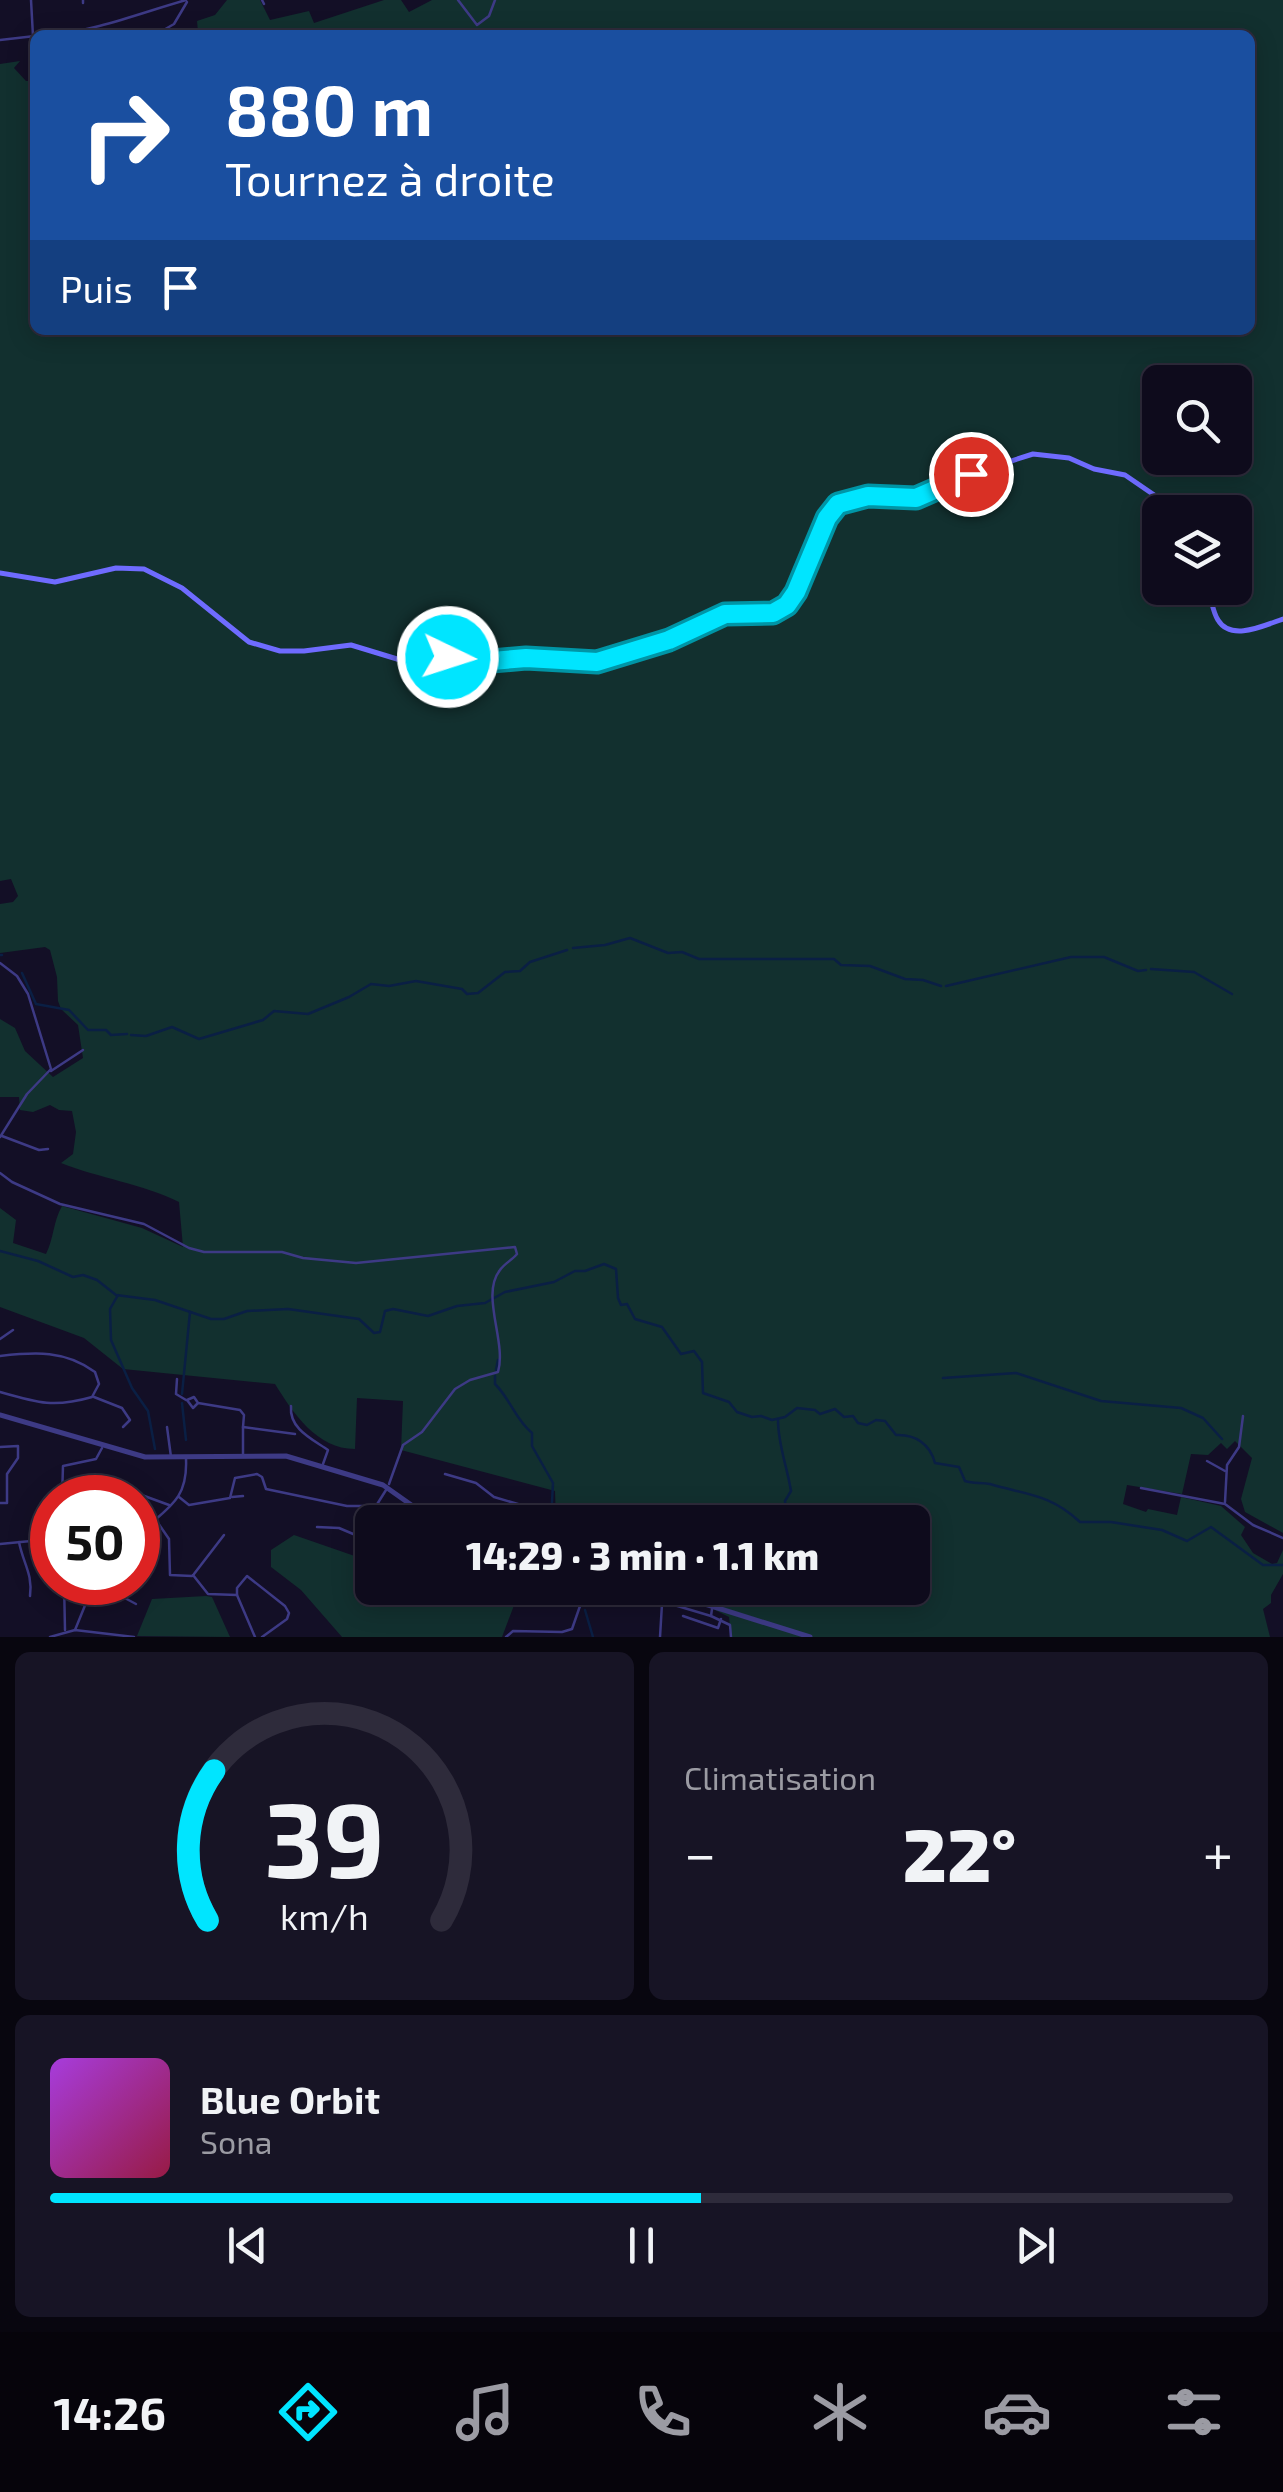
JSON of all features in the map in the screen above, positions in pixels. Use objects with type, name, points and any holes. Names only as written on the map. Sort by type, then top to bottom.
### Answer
[{"type":"main road","points":[[0,573],[55,582],[116,568],[144,568],[182,588],[244,639],[280,650],[304,651],[350,644],[407,662],[454,657],[584,663],[658,644],[725,614],[765,615],[781,609],[801,583],[827,518],[844,501],[868,496],[920,496],[964,476],[1033,454],[1069,458],[1094,470],[1125,475],[1154,495]]},
{"type":"main road","points":[[1213,605],[1218,620],[1231,630],[1283,619]]},
{"type":"street","points":[[31,0],[34,30]]},
{"type":"street","points":[[90,30],[186,0],[188,5],[174,24],[163,30]]},
{"type":"street","points":[[458,0],[476,25],[492,11],[495,0]]},
{"type":"street","points":[[0,38],[30,36]]},
{"type":"street","points":[[0,963],[17,976],[28,994],[50,1071]]},
{"type":"street","points":[[48,1149],[39,1150],[0,1136],[27,1094],[50,1071],[83,1050]]},
{"type":"street","points":[[0,1173],[60,1204],[144,1224],[203,1252],[282,1252],[358,1263],[516,1246],[517,1254],[500,1269],[492,1298],[501,1361],[498,1372],[456,1388],[422,1432],[404,1445],[376,1506],[347,1506],[268,1490],[257,1474],[235,1478],[230,1498]]},
{"type":"street","points":[[0,1340],[12,1330]]},
{"type":"street","points":[[0,1356],[43,1352],[70,1358],[97,1374],[99,1384],[92,1397]]},
{"type":"street","points":[[177,1379],[176,1394],[187,1400],[194,1397],[198,1403],[242,1412],[243,1456]]},
{"type":"street","points":[[0,1392],[50,1406],[92,1397],[108,1400],[122,1408],[130,1420],[124,1427]]},
{"type":"street","points":[[292,1406],[290,1414],[296,1426],[334,1454]]},
{"type":"street","points":[[0,1415],[145,1457],[286,1456],[387,1488],[412,1505]]},
{"type":"street","points":[[1226,1504],[1226,1472],[1240,1444],[1243,1416]]},
{"type":"street","points":[[167,1427],[171,1458]]},
{"type":"street","points":[[243,1427],[295,1434]]},
{"type":"street","points":[[62,1475],[66,1464],[96,1459],[103,1445]]},
{"type":"street","points":[[0,1446],[18,1446],[18,1458],[7,1474],[7,1503],[0,1503]]},
{"type":"street","points":[[322,1466],[328,1450]]},
{"type":"street","points":[[160,1514],[186,1486],[186,1458]]},
{"type":"street","points":[[1207,1461],[1226,1472]]},
{"type":"street","points":[[445,1474],[476,1483],[494,1497],[521,1505]]},
{"type":"street","points":[[1142,1488],[1226,1504],[1253,1525],[1283,1538]]},
{"type":"street","points":[[179,1497],[189,1506],[243,1496]]},
{"type":"street","points":[[160,1502],[169,1505]]},
{"type":"street","points":[[160,1526],[170,1539],[170,1576],[193,1575],[224,1536]]},
{"type":"street","points":[[318,1527],[339,1528],[355,1535]]},
{"type":"street","points":[[0,1544],[30,1541]]},
{"type":"street","points":[[19,1542],[30,1571]]},
{"type":"street","points":[[193,1575],[208,1594],[237,1595]]},
{"type":"street","points":[[255,1637],[237,1595],[237,1588],[248,1576],[289,1612],[287,1619],[262,1637]]},
{"type":"street","points":[[64,1605],[65,1631]]},
{"type":"street","points":[[74,1630],[85,1605]]},
{"type":"street","points":[[660,1637],[662,1605]]},
{"type":"street","points":[[672,1605],[721,1619],[730,1625],[732,1637]]},
{"type":"street","points":[[708,1605],[810,1637]]},
{"type":"street","points":[[506,1637],[513,1631],[562,1632],[572,1628],[580,1606]]},
{"type":"street","points":[[710,1616],[712,1608]]},
{"type":"street","points":[[683,1616],[718,1628],[721,1619]]},
{"type":"street","points":[[50,1637],[74,1630],[134,1637]]},
{"type":"green space","points":[[227,0],[260,0],[270,20],[309,11],[314,23],[384,0],[401,0],[409,12],[432,0],[1283,0],[1283,1533],[1245,1512],[1241,1499],[1252,1458],[1235,1441],[1227,1449],[1221,1443],[1208,1455],[1191,1454],[1182,1494],[1127,1485],[1123,1504],[1146,1512],[1148,1509],[1177,1515],[1181,1497],[1221,1506],[1245,1527],[1241,1535],[1253,1553],[1272,1564],[1277,1563],[1283,1550],[1283,1574],[1271,1595],[1271,1603],[1263,1609],[1270,1637],[731,1637],[729,1617],[705,1605],[930,1605],[930,1505],[555,1505],[555,1491],[401,1450],[403,1401],[357,1398],[355,1449],[341,1447],[308,1427],[275,1384],[123,1369],[84,1338],[0,1307],[0,1208],[16,1220],[13,1243],[46,1254],[62,1206],[142,1228],[183,1247],[179,1202],[61,1163],[73,1154],[76,1132],[72,1111],[50,1105],[33,1112],[20,1110],[19,1097],[0,1097],[0,1019],[15,1028],[25,1051],[53,1077],[83,1058],[78,1025],[58,1001],[50,950],[45,947],[0,953],[0,904],[13,902],[18,896],[11,879],[0,881],[0,64],[20,61],[14,68],[30,81],[30,335],[1255,335],[1255,30],[198,30],[197,21],[215,15]]},
{"type":"green space","points":[[294,1535],[355,1556],[355,1605],[514,1605],[502,1637],[342,1637],[301,1590],[271,1567],[271,1550]]},
{"type":"green space","points":[[212,1597],[230,1637],[137,1636],[150,1605],[160,1605],[160,1599]]},
{"type":"waterway","points":[[573,948],[630,938],[668,953],[682,952],[699,959],[834,959],[841,965],[870,966],[905,979],[941,986]]},
{"type":"waterway","points":[[131,1035],[146,1036],[172,1027],[199,1039],[263,1020],[274,1011],[308,1014],[371,984],[389,986],[416,981],[462,989],[467,994],[478,993],[505,972],[520,971],[530,962],[567,950]]},
{"type":"waterway","points":[[946,986],[1071,957],[1104,957],[1138,971],[1146,970]]},
{"type":"waterway","points":[[1151,969],[1194,972],[1232,994]]},
{"type":"waterway","points":[[22,973],[36,1004],[69,1010],[88,1030],[127,1034]]},
{"type":"waterway","points":[[0,1251],[38,1261],[73,1277],[83,1275],[97,1280],[116,1295],[155,1300],[211,1319],[247,1311],[288,1309],[359,1319],[374,1333],[380,1332],[385,1311],[428,1316],[457,1306],[485,1303],[505,1292],[554,1282],[575,1271],[604,1264],[616,1269],[621,1305],[627,1304],[635,1319],[662,1327],[681,1354],[694,1351],[702,1362],[703,1393],[729,1402],[737,1412],[772,1420],[797,1408],[820,1414],[835,1409],[844,1417],[853,1416],[858,1423],[885,1421],[896,1435],[921,1442],[935,1463],[959,1467],[965,1481],[1038,1497],[1080,1522],[1111,1522],[1162,1530],[1187,1541],[1211,1527],[1263,1565],[1283,1565]]},
{"type":"waterway","points":[[118,1295],[110,1309],[111,1340],[132,1388],[148,1411],[155,1449]]},
{"type":"waterway","points":[[182,1394],[190,1312]]},
{"type":"waterway","points":[[496,1370],[498,1360]]},
{"type":"waterway","points":[[943,1378],[1016,1373],[1101,1401],[1181,1408],[1203,1418],[1222,1439]]},
{"type":"waterway","points":[[495,1376],[495,1384],[532,1433],[532,1446],[553,1483],[552,1505]]},
{"type":"waterway","points":[[182,1403],[186,1440]]},
{"type":"waterway","points":[[778,1420],[791,1491],[785,1505]]},
{"type":"waterway","points":[[585,1610],[593,1637]]},
{"type":"route","points":[[448,657],[597,662],[669,640],[725,614],[773,613],[787,605],[796,592],[827,518],[838,504],[868,496],[916,498],[971,474]]}]
